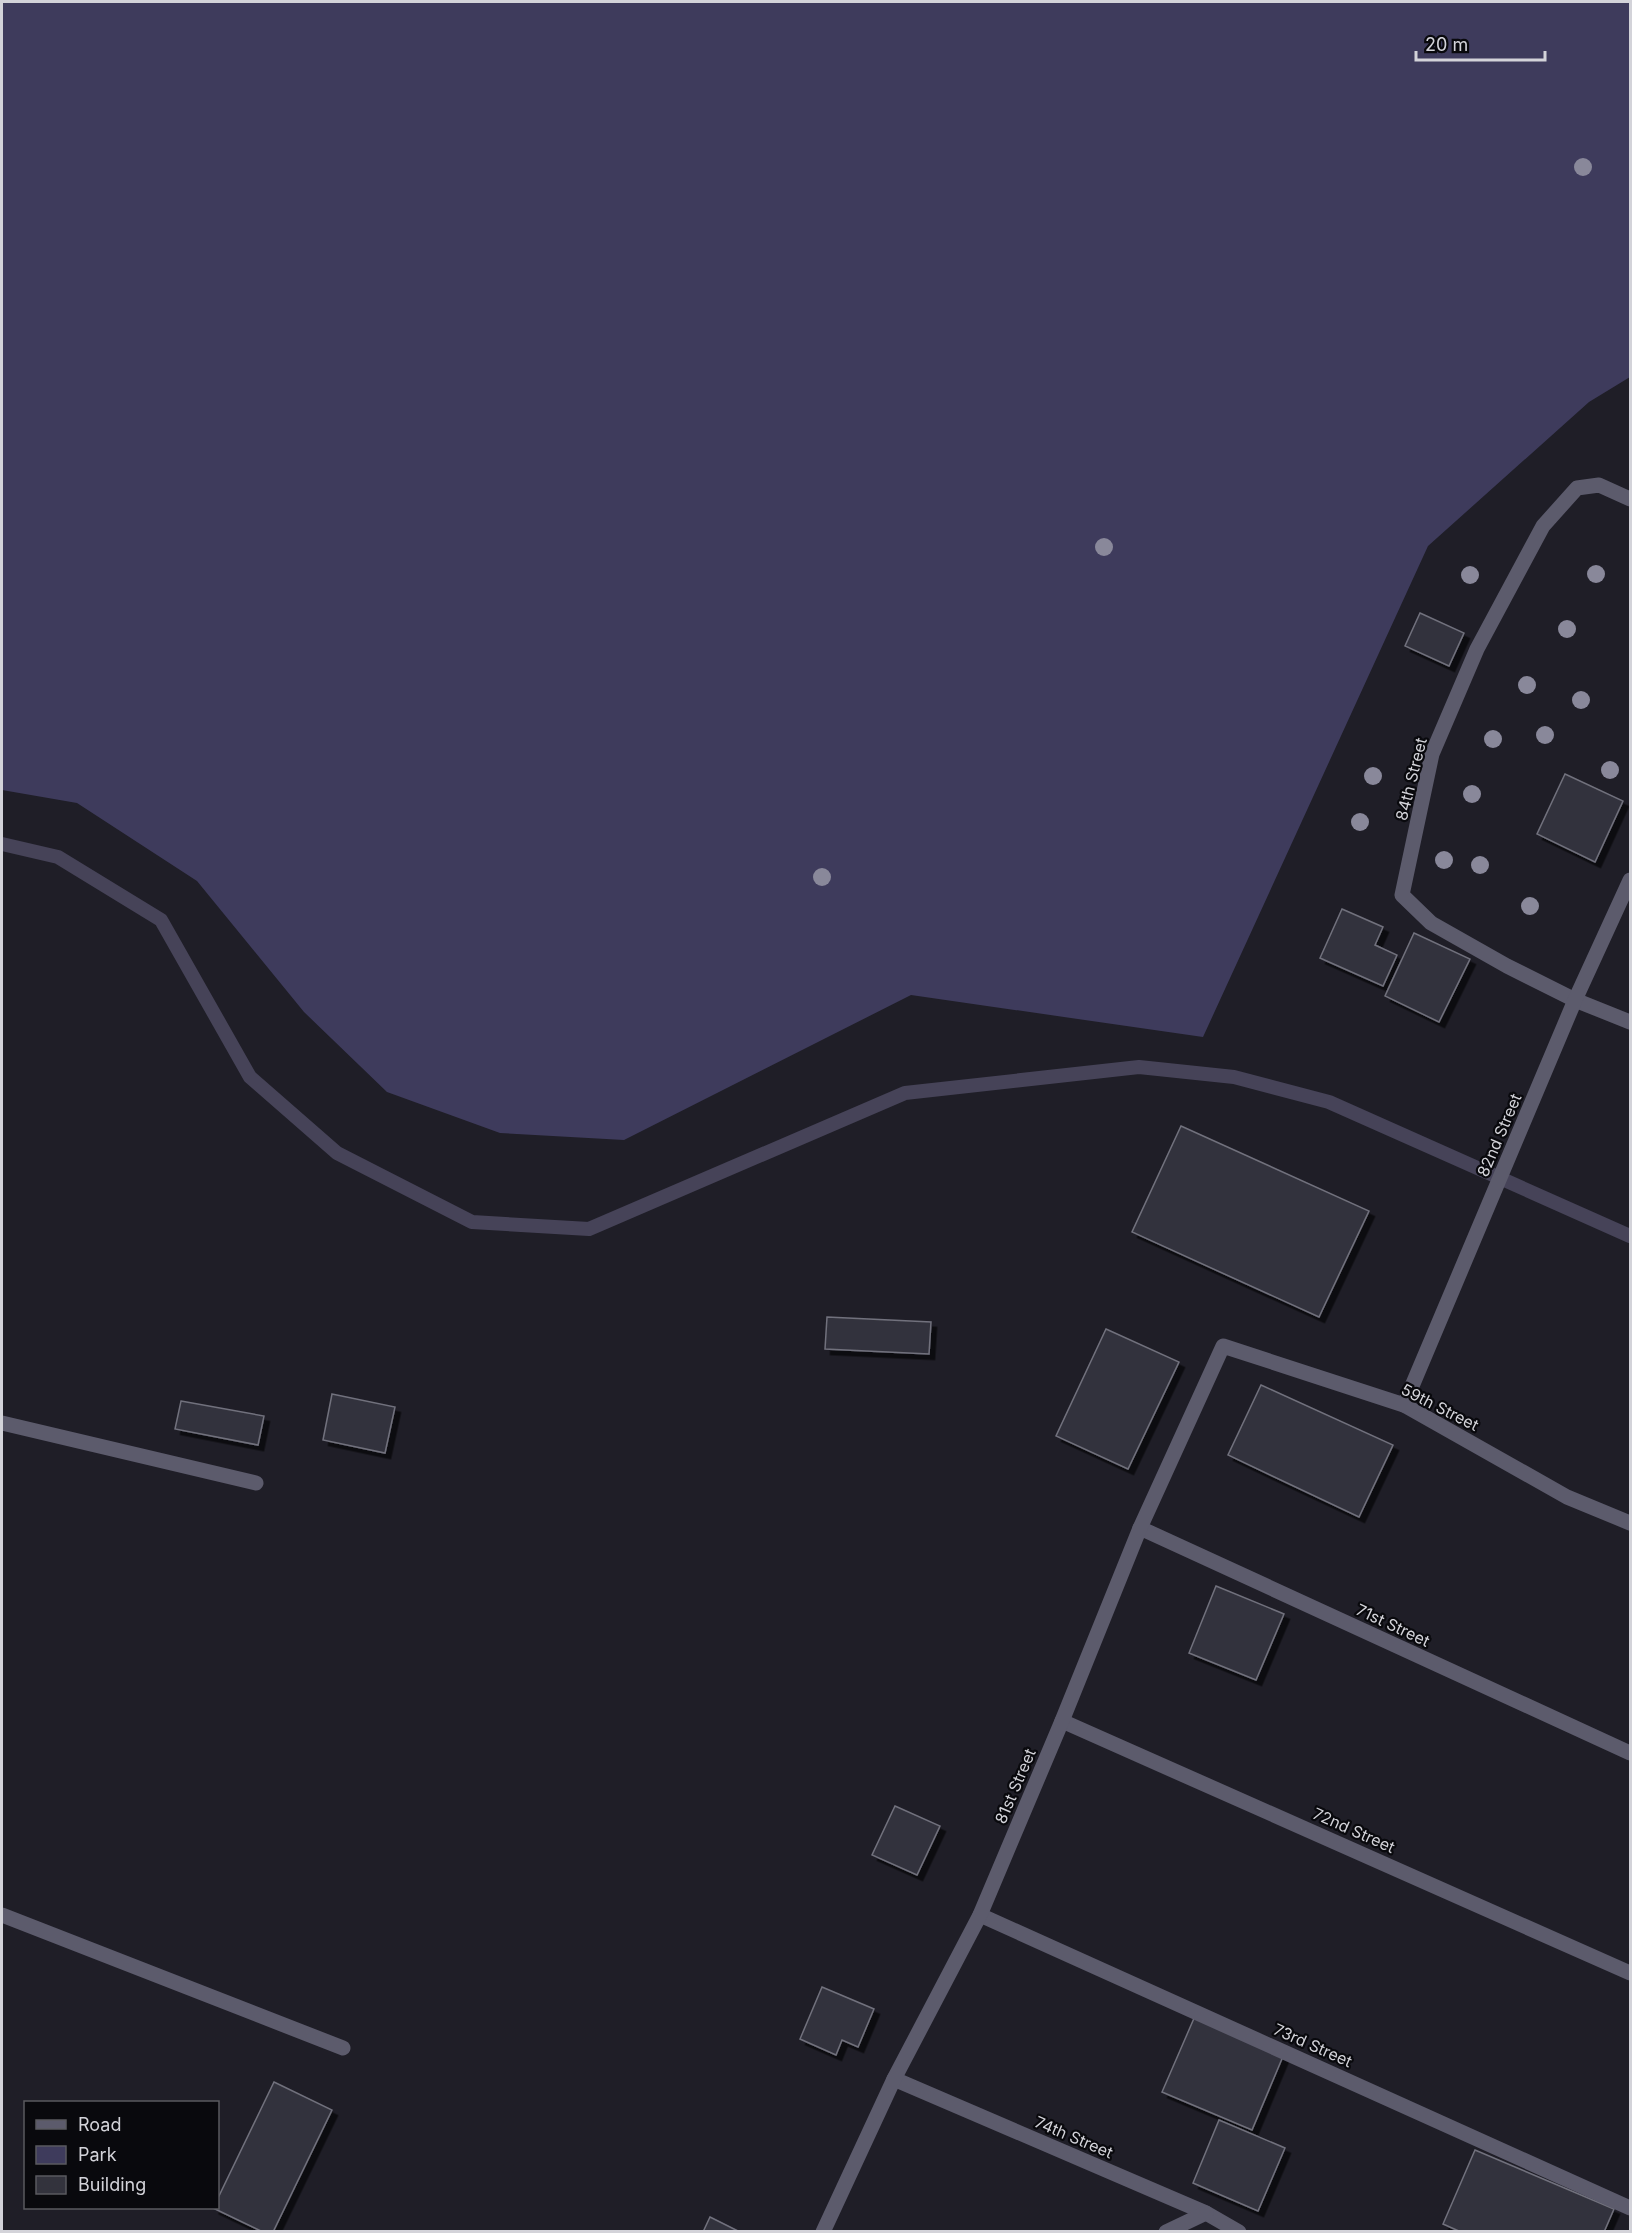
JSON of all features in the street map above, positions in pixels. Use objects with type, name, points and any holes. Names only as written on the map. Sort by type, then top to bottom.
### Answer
[{"type":"street","name":"84th Street","points":[[1575,1000],[1507,966],[1431,923],[1402,895],[1432,754],[1477,649],[1543,526],[1577,488],[1599,485],[1630,499]]},
{"type":"street","name":"82nd Street","points":[[1404,1406],[1575,1000],[1630,880]]},
{"type":"street","points":[[1575,1000],[1630,1022]]},
{"type":"street","name":"59th Street","points":[[1223,1346],[1404,1406],[1567,1497],[1630,1523]]},
{"type":"street","name":"81st Street","points":[[823,2232],[894,2079],[980,1915],[1140,1528],[1223,1346]]},
{"type":"street","points":[[2,1423],[256,1483]]},
{"type":"street","name":"71st Street","points":[[1140,1528],[1630,1753]]},
{"type":"street","name":"72nd Street","points":[[1062,1720],[1630,1973]]},
{"type":"street","points":[[2,1915],[343,2048]]},
{"type":"street","name":"73rd Street","points":[[980,1915],[1630,2208]]},
{"type":"street","name":"74th Street","points":[[894,2079],[1206,2213],[1239,2232]]},
{"type":"street","points":[[1166,2232],[1206,2213]]},
{"type":"green space","points":[[2,2],[1630,2],[1630,377],[1589,402],[1428,546],[1203,1037],[911,995],[624,1140],[500,1133],[387,1092],[304,1012],[197,881],[77,803],[2,790]]},
{"type":"building","points":[[1420,613],[1464,633],[1449,666],[1405,646]]},
{"type":"building","points":[[1565,774],[1623,801],[1595,862],[1537,834]]},
{"type":"building","points":[[1342,909],[1383,927],[1375,945],[1397,955],[1383,986],[1320,958]]},
{"type":"building","points":[[1414,933],[1470,959],[1439,1022],[1385,996]]},
{"type":"building","points":[[1181,1126],[1369,1211],[1319,1317],[1132,1232]]},
{"type":"building","points":[[827,1317],[931,1322],[929,1354],[825,1349]]},
{"type":"building","points":[[1106,1329],[1179,1362],[1128,1469],[1056,1436]]},
{"type":"building","points":[[1261,1385],[1393,1445],[1359,1517],[1228,1455]]},
{"type":"building","points":[[332,1394],[395,1407],[385,1453],[323,1440]]},
{"type":"building","points":[[181,1401],[264,1416],[258,1445],[175,1429]]},
{"type":"building","points":[[1216,1586],[1284,1614],[1256,1680],[1189,1653]]},
{"type":"building","points":[[895,1806],[940,1826],[917,1875],[872,1855]]},
{"type":"building","points":[[822,1987],[874,2009],[858,2047],[842,2040],[836,2055],[800,2039]]},
{"type":"building","points":[[1195,2016],[1284,2054],[1252,2130],[1162,2092]]},
{"type":"building","points":[[274,2082],[332,2110],[273,2232],[263,2232],[215,2209],[219,2209],[219,2196]]},
{"type":"building","points":[[1219,2120],[1285,2148],[1258,2211],[1193,2183]]},
{"type":"building","points":[[1475,2150],[1614,2209],[1604,2232],[1461,2232],[1443,2224]]},
{"type":"building","points":[[710,2217],[740,2232],[703,2232]]},
{"type":"waterway","points":[[2,844],[58,857],[161,920],[250,1077],[337,1153],[472,1222],[589,1229],[905,1093],[1139,1067],[1234,1077],[1329,1102],[1630,1236]]}]
